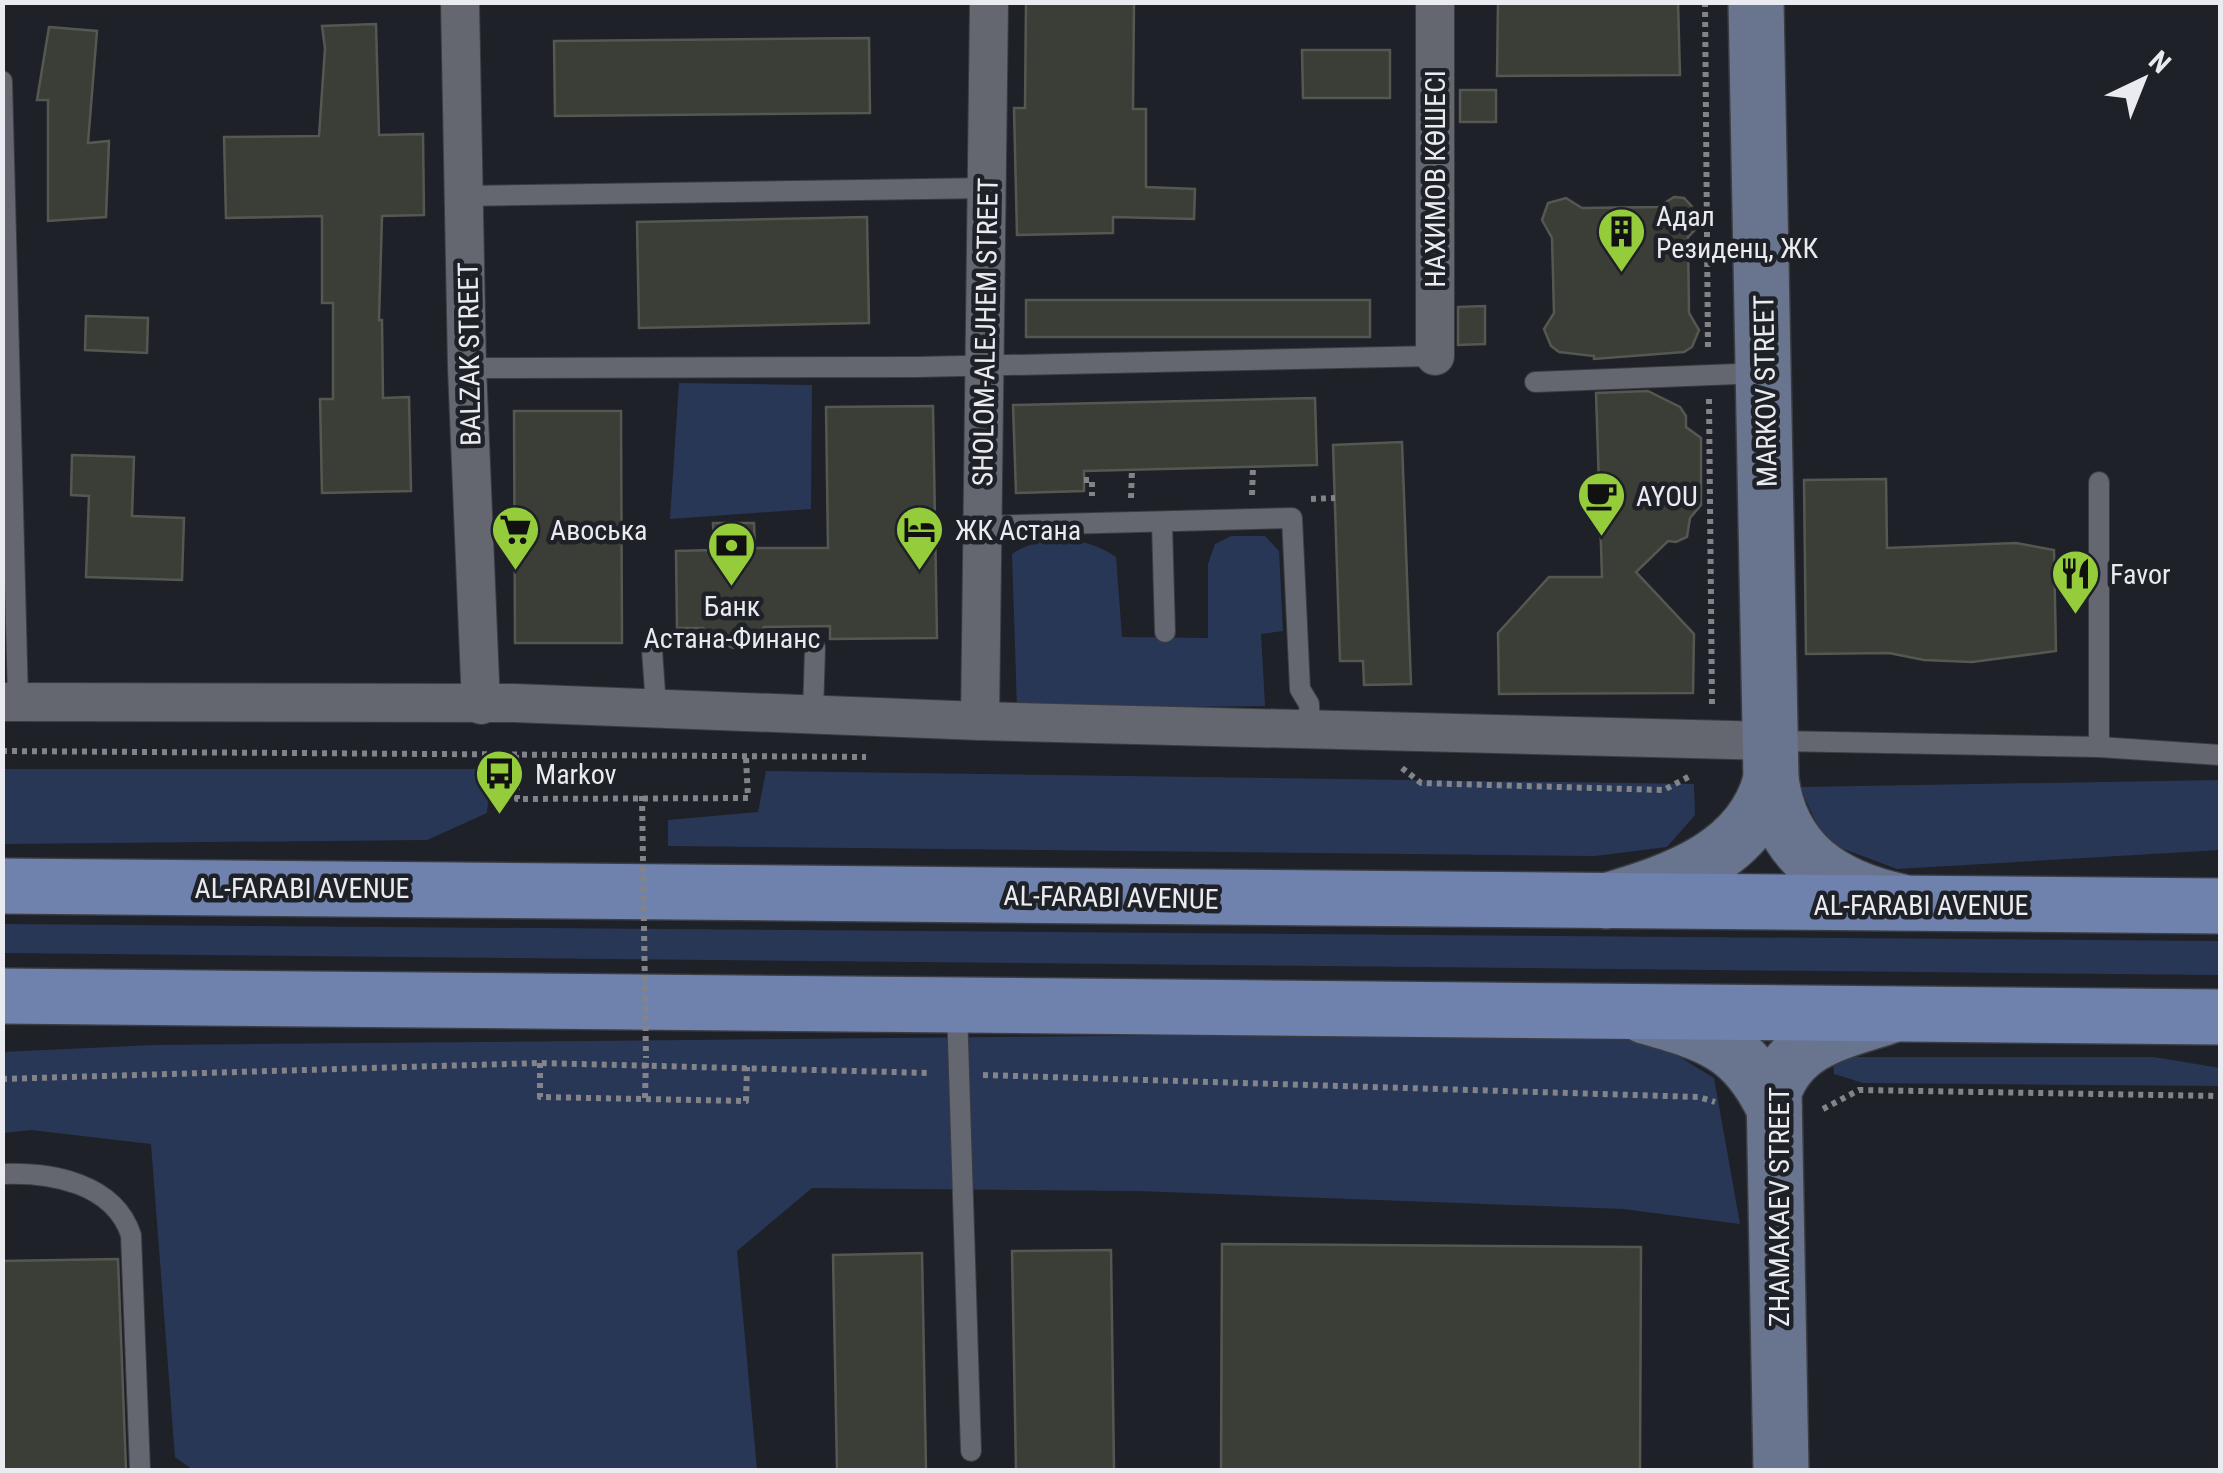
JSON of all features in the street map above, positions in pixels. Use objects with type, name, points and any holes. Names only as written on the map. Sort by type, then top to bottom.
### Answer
[{"type":"main road","name":"AL-FARABI AVENUE","points":[[2,886],[678,890],[1598,904],[2220,906]]},
{"type":"main road","points":[[2,996],[2220,1017]]},
{"type":"street","name":"BALZAK STREET","points":[[460,2],[481,705]]},
{"type":"street","name":"SHOLOM-ALEJHEM STREET","points":[[980,721],[989,2]]},
{"type":"street","name":"НАХИМОВ КӨШЕСІ","points":[[1435,2],[1435,356]]},
{"type":"street","name":"MARKOV STREET","points":[[1756,2],[1771,760]]},
{"type":"street","points":[[10,702],[656,706],[980,721],[1389,730],[1771,760]]},
{"type":"street","points":[[1598,904],[1646,889],[1722,852],[1758,815],[1771,760]]},
{"type":"street","points":[[1771,760],[1774,804],[1794,844],[1840,881],[1874,896],[1921,906]]},
{"type":"street","points":[[1628,1011],[1705,1034],[1734,1052],[1752,1071],[1775,1108]]},
{"type":"street","name":"ZHAMAKAEV STREET","points":[[1781,1470],[1774,1092],[1781,1071],[1800,1050],[1892,1014]]},
{"type":"lane","points":[[2,82],[10,702]]},
{"type":"lane","points":[[466,196],[988,188]]},
{"type":"lane","points":[[468,368],[983,366],[1435,356]]},
{"type":"lane","points":[[1535,382],[1764,372]]},
{"type":"lane","points":[[2099,482],[2099,747]]},
{"type":"lane","points":[[982,526],[1292,518],[1300,689],[1309,704],[1310,728]]},
{"type":"lane","points":[[1162,523],[1165,632]]},
{"type":"lane","points":[[814,713],[815,648]]},
{"type":"lane","points":[[652,650],[656,706]]},
{"type":"lane","points":[[1771,760],[2099,747],[2220,755]]},
{"type":"lane","points":[[957,1006],[971,1451]]},
{"type":"lane","points":[[2,1174],[75,1182],[107,1202],[128,1226],[140,1470]]},
{"type":"path","points":[[1084,480],[1092,480],[1092,494]]},
{"type":"path","points":[[1389,730],[1390,758],[1421,783],[1664,790],[1700,768]]},
{"type":"path","points":[[2,751],[882,757]]},
{"type":"path","points":[[516,755],[518,799],[748,798],[746,758]]},
{"type":"path","points":[[642,796],[645,1098]]},
{"type":"path","points":[[2,1080],[646,1061],[746,1068],[1699,1097],[1775,1108],[1859,1090],[2220,1096]]},
{"type":"path","points":[[540,1063],[540,1097],[746,1101],[746,1068]]},
{"type":"shaded area","points":[[679,383],[812,385],[811,509],[670,519]]},
{"type":"shaded area","points":[[1231,536],[1265,536],[1279,551],[1283,631],[1261,634],[1265,706],[1017,709],[1012,554],[1051,540],[1079,541],[1104,550],[1116,557],[1122,637],[1208,638],[1208,564],[1215,544]]},
{"type":"shaded area","points":[[2,769],[491,769],[487,813],[427,840],[3,844]]},
{"type":"shaded area","points":[[766,771],[1694,784],[1695,815],[1667,847],[1595,856],[668,846],[668,820],[758,812]]},
{"type":"shaded area","points":[[2220,780],[2220,850],[1897,869],[1825,842],[1800,787]]},
{"type":"shaded area","points":[[3,924],[2220,941],[2220,975],[3,953]]},
{"type":"shaded area","points":[[1637,1031],[1714,1078],[1740,1224],[1623,1209],[1138,1191],[812,1188],[737,1251],[757,1470],[193,1470],[175,1457],[151,1144],[31,1130],[3,1133],[2,1052],[154,1045]]},
{"type":"shaded area","points":[[1833,1057],[2154,1057],[2220,1068],[2220,1086],[1863,1083],[1834,1074]]},
{"type":"building","points":[[1026,2],[1134,2],[1133,109],[1146,109],[1146,187],[1195,189],[1194,219],[1113,217],[1113,233],[1017,235],[1014,108],[1025,108]]},
{"type":"building","points":[[1498,2],[1678,2],[1680,75],[1497,76]]},
{"type":"building","points":[[376,24],[379,135],[423,134],[424,215],[382,216],[379,320],[383,398],[409,397],[411,491],[322,493],[320,399],[333,399],[333,303],[322,303],[322,216],[226,218],[224,137],[319,136],[325,48],[322,26]]},
{"type":"building","points":[[49,27],[97,31],[88,143],[109,141],[106,217],[48,221],[48,100],[37,100]]},
{"type":"building","points":[[869,38],[870,113],[555,116],[554,41]]},
{"type":"building","points":[[1302,50],[1390,50],[1390,98],[1303,98]]},
{"type":"building","points":[[1460,90],[1496,90],[1496,122],[1460,122]]},
{"type":"building","name":"Адал Резиденц, ЖК","points":[[1674,197],[1684,198],[1697,212],[1695,230],[1688,237],[1689,313],[1699,330],[1692,347],[1684,352],[1594,359],[1559,352],[1551,346],[1544,329],[1554,313],[1552,238],[1542,220],[1548,203],[1566,198],[1582,208],[1658,207]]},
{"type":"building","points":[[867,217],[869,323],[639,328],[637,222]]},
{"type":"building","points":[[1026,300],[1370,300],[1370,337],[1026,337]]},
{"type":"building","points":[[1485,306],[1485,344],[1458,345],[1458,307]]},
{"type":"building","points":[[86,316],[148,318],[147,353],[85,350]]},
{"type":"building","points":[[1648,391],[1680,407],[1686,416],[1686,427],[1701,438],[1701,505],[1690,518],[1687,537],[1668,541],[1636,572],[1694,634],[1693,693],[1499,694],[1498,633],[1549,577],[1602,577],[1596,393]]},
{"type":"building","points":[[1315,398],[1317,465],[1084,471],[1084,491],[1016,493],[1013,405]]},
{"type":"building","points":[[933,406],[937,638],[830,639],[830,626],[764,627],[754,642],[733,648],[714,641],[703,628],[677,628],[676,551],[714,550],[713,523],[754,523],[755,548],[828,548],[826,407]]},
{"type":"building","points":[[514,411],[621,411],[622,643],[515,643]]},
{"type":"building","points":[[1402,442],[1411,684],[1364,685],[1363,661],[1340,661],[1333,445]]},
{"type":"building","points":[[72,455],[134,457],[132,516],[184,518],[182,580],[86,577],[89,496],[71,495]]},
{"type":"building","points":[[1886,479],[1887,548],[2016,543],[2054,550],[2056,651],[1972,662],[1924,660],[1889,653],[1806,654],[1804,480]]},
{"type":"building","points":[[1222,1244],[1641,1247],[1640,1470],[1221,1470]]},
{"type":"building","points":[[1111,1250],[1114,1470],[1016,1470],[1012,1251]]},
{"type":"building","points":[[922,1253],[926,1470],[837,1470],[833,1255]]},
{"type":"building","points":[[118,1259],[126,1470],[2,1470],[2,1261]]},
{"type":"place","name":"Адал Резиденц, ЖК","points":[[1621,274]]},
{"type":"place","name":"AYOU","points":[[1601,538]]},
{"type":"place","name":"Авоська","points":[[515,572]]},
{"type":"place","name":"ЖК Астана","points":[[920,572]]},
{"type":"place","name":"Банк Астана-Финанс","points":[[732,588]]},
{"type":"place","name":"Favor","points":[[2075,616]]},
{"type":"place","name":"Markov","points":[[500,816]]}]
